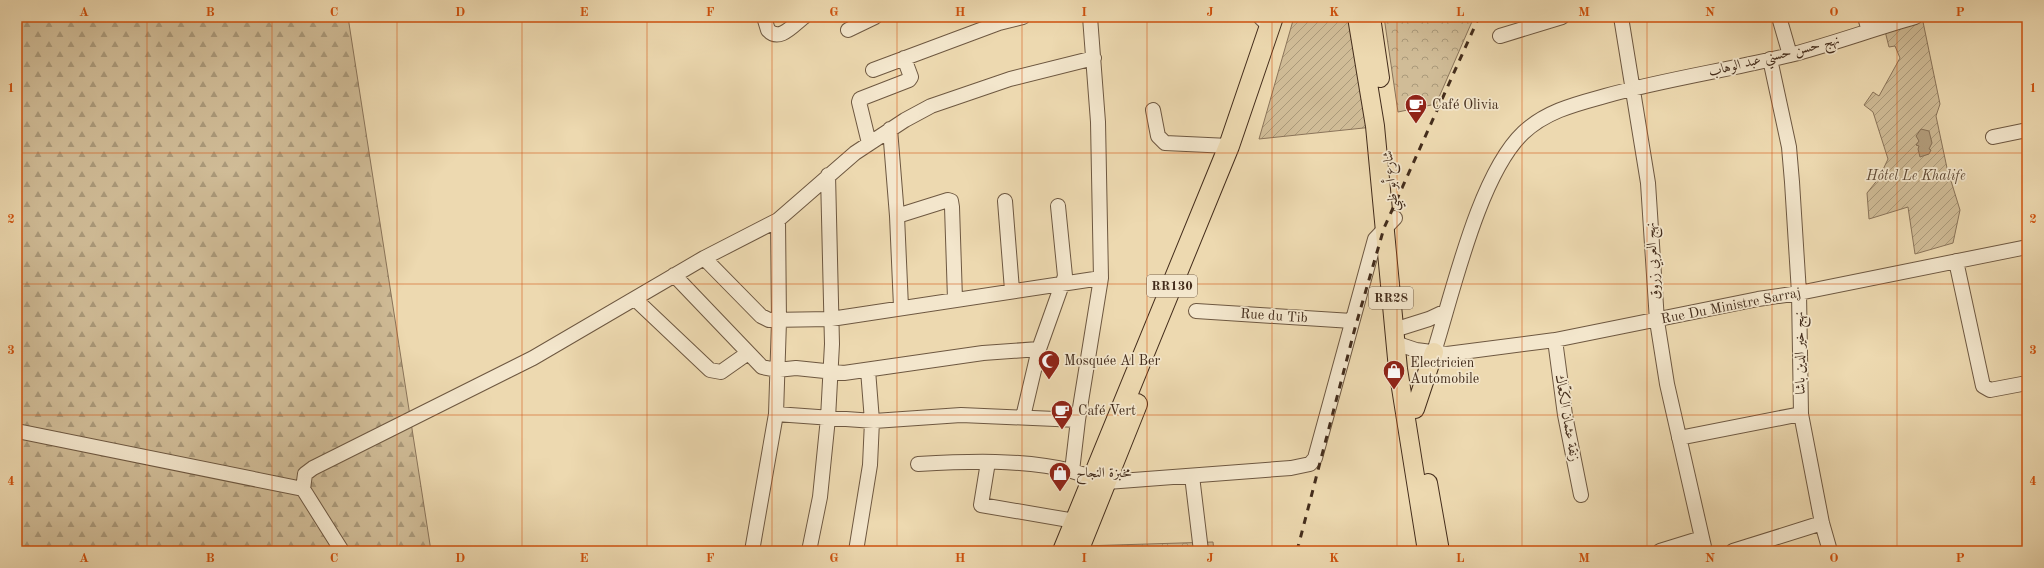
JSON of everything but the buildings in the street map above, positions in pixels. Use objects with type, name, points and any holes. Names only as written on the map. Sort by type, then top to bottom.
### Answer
[{"type":"highway","name":"RR130","points":[[1078,551],[1099,479],[1229,146],[1272,20]]},
{"type":"highway","name":"RR130","points":[[1063,551],[1075,521],[1099,479],[1265,86],[1272,20]]},
{"type":"main road","name":"شارع أبو ظبي","points":[[1357,17],[1389,223]]},
{"type":"main road","name":"شارع أبو ظبي","points":[[1371,17],[1381,86],[1389,223],[1400,336],[1404,412],[1427,551]]},
{"type":"main road","name":"شارع أبو ظبي","points":[[1400,336],[1415,409],[1440,551]]},
{"type":"main road","points":[[1415,409],[1434,352]]},
{"type":"street","points":[[764,17],[768,30],[775,35],[782,34],[787,31],[804,17]]},
{"type":"street","points":[[848,30],[875,17]]},
{"type":"street","points":[[873,70],[999,23],[1023,17]]},
{"type":"street","points":[[1072,471],[1078,420],[1101,278],[1100,168],[1094,58],[1090,17]]},
{"type":"street","points":[[1500,36],[1562,17]]},
{"type":"street","name":"نهج العربي زروق","points":[[1620,17],[1648,184],[1657,321],[1667,384],[1704,544]]},
{"type":"street","points":[[1779,17],[1790,55]]},
{"type":"street","name":"نهج حسن حسني عبد الوهاب","points":[[1434,352],[1474,225],[1492,179],[1506,154],[1523,133],[1556,110],[1632,88],[1790,55],[1867,24],[1915,17]]},
{"type":"street","points":[[869,143],[860,100],[867,95],[909,80],[911,77],[904,58]]},
{"type":"street","points":[[342,551],[303,489],[305,474],[313,468],[533,358],[704,258],[778,220],[828,175],[869,143],[931,106],[1010,78],[1094,58]]},
{"type":"street","name":"نهج خير الدين باشا","points":[[1770,59],[1789,147],[1799,293],[1801,414],[1822,523],[1830,551]]},
{"type":"street","points":[[1153,110],[1158,136],[1165,143],[1229,146]]},
{"type":"street","points":[[890,130],[898,216],[901,308]]},
{"type":"street","points":[[1993,137],[2027,130]]},
{"type":"street","points":[[808,551],[820,497],[828,418],[832,318],[828,175]]},
{"type":"street","points":[[898,216],[948,200],[951,201],[955,299]]},
{"type":"street","points":[[1006,201],[1012,290]]},
{"type":"street","points":[[1023,417],[1039,349],[1066,272],[1058,206]]},
{"type":"street","points":[[752,551],[776,414],[779,320],[778,220]]},
{"type":"street","points":[[918,464],[988,462],[1040,465],[1072,471],[1099,479],[1192,476],[1291,468],[1310,464],[1313,461],[1375,239],[1389,223]]},
{"type":"street","name":"Rue Du Ministre Sarraj","points":[[1400,336],[1419,350],[1447,354],[1555,340],[2027,247]]},
{"type":"street","points":[[704,258],[761,316],[769,320],[832,318],[1012,290],[1101,278]]},
{"type":"street","points":[[1956,261],[1983,386],[1990,390],[2027,383]]},
{"type":"street","points":[[674,275],[762,367],[777,370],[796,368],[830,372],[868,370],[983,353],[1039,349]]},
{"type":"street","points":[[635,299],[710,370],[721,372],[748,353]]},
{"type":"street","name":"Rue du Tib","points":[[1196,310],[1352,321]]},
{"type":"street","points":[[1400,336],[1446,311]]},
{"type":"street","name":"زنقة عثمان الكعّاك","points":[[1555,340],[1565,415],[1581,495]]},
{"type":"street","points":[[856,551],[870,465],[872,421],[868,370]]},
{"type":"street","points":[[776,414],[872,421],[961,415],[1078,420]]},
{"type":"street","points":[[1679,438],[1801,414]]},
{"type":"street","points":[[17,431],[303,489]]},
{"type":"street","points":[[988,462],[981,505],[1075,521]]},
{"type":"street","points":[[1192,476],[1201,551]]},
{"type":"street","points":[[1733,551],[1822,523]]},
{"type":"street","points":[[1660,551],[1704,544]]},
{"type":"green space","points":[[17,17],[348,17],[431,551],[17,551]]},
{"type":"green space","points":[[1294,17],[1356,17],[1373,127],[1259,139]]},
{"type":"green space","points":[[1384,17],[1474,17],[1436,104],[1398,112]]},
{"type":"green space","name":"Hôtel Le Khalife","points":[[1922,17],[1940,104],[1936,116],[1947,168],[1960,210],[1953,243],[1915,254],[1908,207],[1869,219],[1867,193],[1879,178],[1888,159],[1873,112],[1864,105],[1873,92],[1879,96],[1900,58],[1895,46],[1889,47],[1885,31]]},
{"type":"green space","points":[[1213,542],[1214,551],[1081,551],[1082,546]]},
{"type":"shaded area","points":[[1921,129],[1929,131],[1932,143],[1929,149],[1931,150],[1929,154],[1920,157],[1918,149],[1919,146],[1916,145],[1919,141],[1916,136]]},
{"type":"railway","points":[[1297,551],[1355,328],[1384,228],[1479,17]]},
{"type":"place","name":"Café Olivia","points":[[1416,124]]},
{"type":"place","name":"Mosquée Al Ber","points":[[1049,380]]},
{"type":"place","name":"Electricien Automobile","points":[[1394,390]]},
{"type":"place","name":"Café Vert","points":[[1062,430]]},
{"type":"place","name":"مخبزة النجاح","points":[[1060,492]]}]
